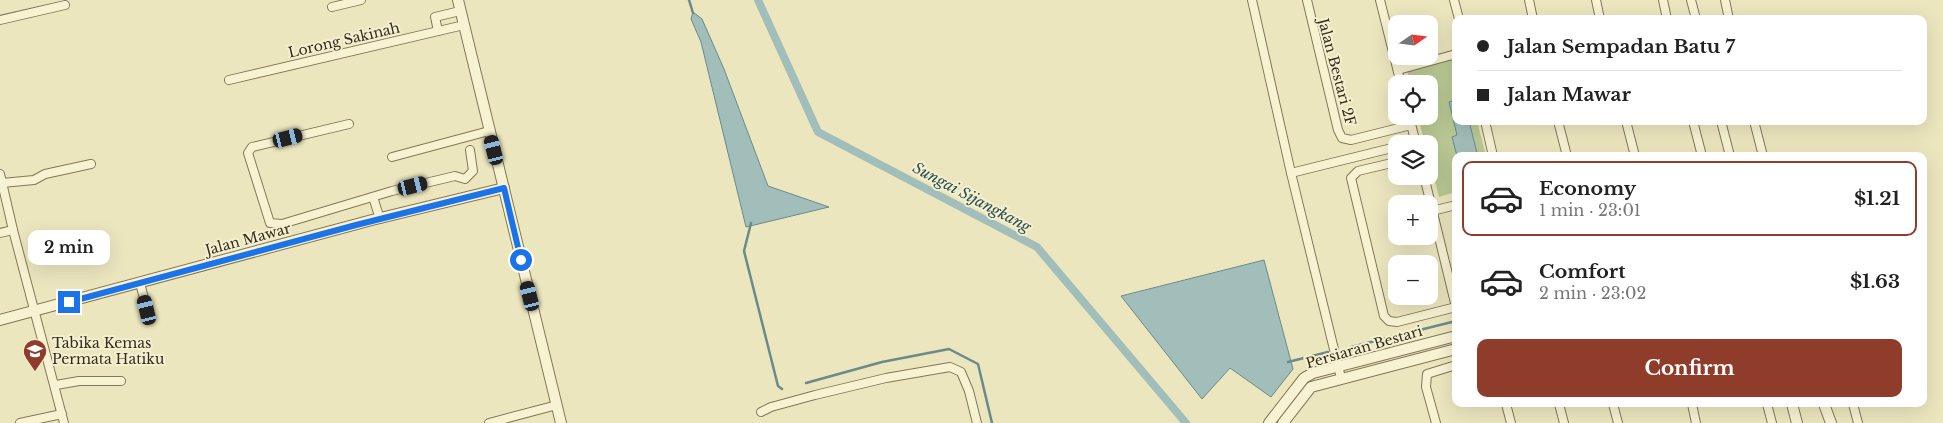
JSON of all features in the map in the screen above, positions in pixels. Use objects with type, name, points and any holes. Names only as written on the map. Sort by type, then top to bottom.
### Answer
[{"type":"street","points":[[332,7],[361,0]]},
{"type":"street","points":[[458,0],[561,423]]},
{"type":"street","points":[[1252,0],[1291,173],[1341,378]]},
{"type":"street","name":"Jalan Bestari 2F","points":[[1307,0],[1338,130],[1342,138],[1351,140],[1411,125]]},
{"type":"street","points":[[1380,0],[1399,75]]},
{"type":"street","points":[[1454,0],[1458,15]]},
{"type":"street","points":[[1528,0],[1532,15]]},
{"type":"street","points":[[1596,0],[1599,15]]},
{"type":"street","points":[[1663,0],[1666,15]]},
{"type":"street","points":[[1691,0],[1695,15]]},
{"type":"street","points":[[1725,0],[1728,15]]},
{"type":"street","points":[[0,20],[65,5]]},
{"type":"street","points":[[438,31],[434,16],[460,11]]},
{"type":"street","name":"Lorong Sakinah","points":[[229,80],[464,25]]},
{"type":"street","points":[[1398,70],[1452,55]]},
{"type":"street","points":[[350,124],[252,148],[248,153],[258,191],[273,225],[455,176],[465,179],[473,171],[470,150]]},
{"type":"street","points":[[1411,125],[1413,135]]},
{"type":"street","points":[[1485,125],[1492,152]]},
{"type":"street","points":[[1559,125],[1566,152]]},
{"type":"street","points":[[1627,125],[1634,152]]},
{"type":"street","points":[[1694,125],[1701,152]]},
{"type":"street","points":[[1723,125],[1729,152]]},
{"type":"street","points":[[1755,125],[1761,152]]},
{"type":"street","points":[[392,157],[489,131]]},
{"type":"street","points":[[1291,173],[1388,149]]},
{"type":"street","points":[[2,184],[34,180],[45,174],[91,164]]},
{"type":"street","points":[[1388,164],[1358,171],[1351,178],[1384,316],[1389,322],[1397,322],[1452,308]]},
{"type":"street","points":[[0,174],[64,423]]},
{"type":"street","name":"Jalan Mawar","points":[[0,320],[380,218],[504,188]]},
{"type":"street","points":[[373,197],[380,218]]},
{"type":"street","points":[[1438,210],[1452,206]]},
{"type":"street","points":[[0,233],[13,230]]},
{"type":"street","points":[[1438,235],[1452,291]]},
{"type":"street","points":[[140,283],[147,310]]},
{"type":"street","name":"Persiaran Bestari","points":[[1269,423],[1304,378],[1338,366],[1452,337]]},
{"type":"street","name":"Persiaran Bestari","points":[[1283,423],[1311,387],[1452,350]]},
{"type":"street","points":[[1436,423],[1426,387],[1427,374],[1452,366]]},
{"type":"street","points":[[761,412],[771,407],[886,378],[950,367],[961,372],[969,391],[977,423]]},
{"type":"street","points":[[56,386],[79,381],[121,381]]},
{"type":"street","points":[[488,423],[557,405]]},
{"type":"street","points":[[1507,407],[1511,423]]},
{"type":"street","points":[[1560,407],[1564,423]]},
{"type":"street","points":[[1615,407],[1618,423]]},
{"type":"street","points":[[1693,407],[1696,423]]},
{"type":"street","points":[[1768,407],[1772,423]]},
{"type":"street","points":[[1793,407],[1797,423]]},
{"type":"street","points":[[1825,407],[1831,423]]},
{"type":"street","points":[[1854,407],[1858,423]]},
{"type":"street","points":[[20,423],[62,414]]},
{"type":"green space","points":[[1452,59],[1452,125],[1478,125],[1485,152],[1452,152],[1452,193],[1439,197],[1436,185],[1438,185],[1438,135],[1423,135],[1420,125],[1438,125],[1438,75],[1408,75],[1407,70],[1427,65],[1438,65],[1438,62]]},
{"type":"water","points":[[693,12],[702,19],[724,69],[768,186],[829,207],[746,227],[701,42],[691,19]]},
{"type":"water","points":[[1452,101],[1452,114],[1449,102]]},
{"type":"water","points":[[1455,125],[1470,125],[1477,152],[1456,152],[1452,137],[1457,135]]},
{"type":"water","points":[[1264,260],[1293,369],[1271,397],[1230,368],[1202,399],[1121,296]]},
{"type":"waterway","points":[[689,0],[693,13]]},
{"type":"waterway","name":"Sungai Sijangkang","points":[[758,0],[818,132],[1037,247],[1186,423]]},
{"type":"waterway","points":[[751,223],[744,251],[778,386],[782,389]]},
{"type":"waterway","points":[[1351,347],[1452,322]]},
{"type":"waterway","points":[[806,383],[882,362],[949,349],[978,364],[992,423]]},
{"type":"waterway","points":[[1288,362],[1328,352]]},
{"type":"place","name":"Tabika Kemas Permata Hatiku","points":[[35,372]]},
{"type":"route","points":[[69,302],[356,225],[504,188],[521,260]]}]
